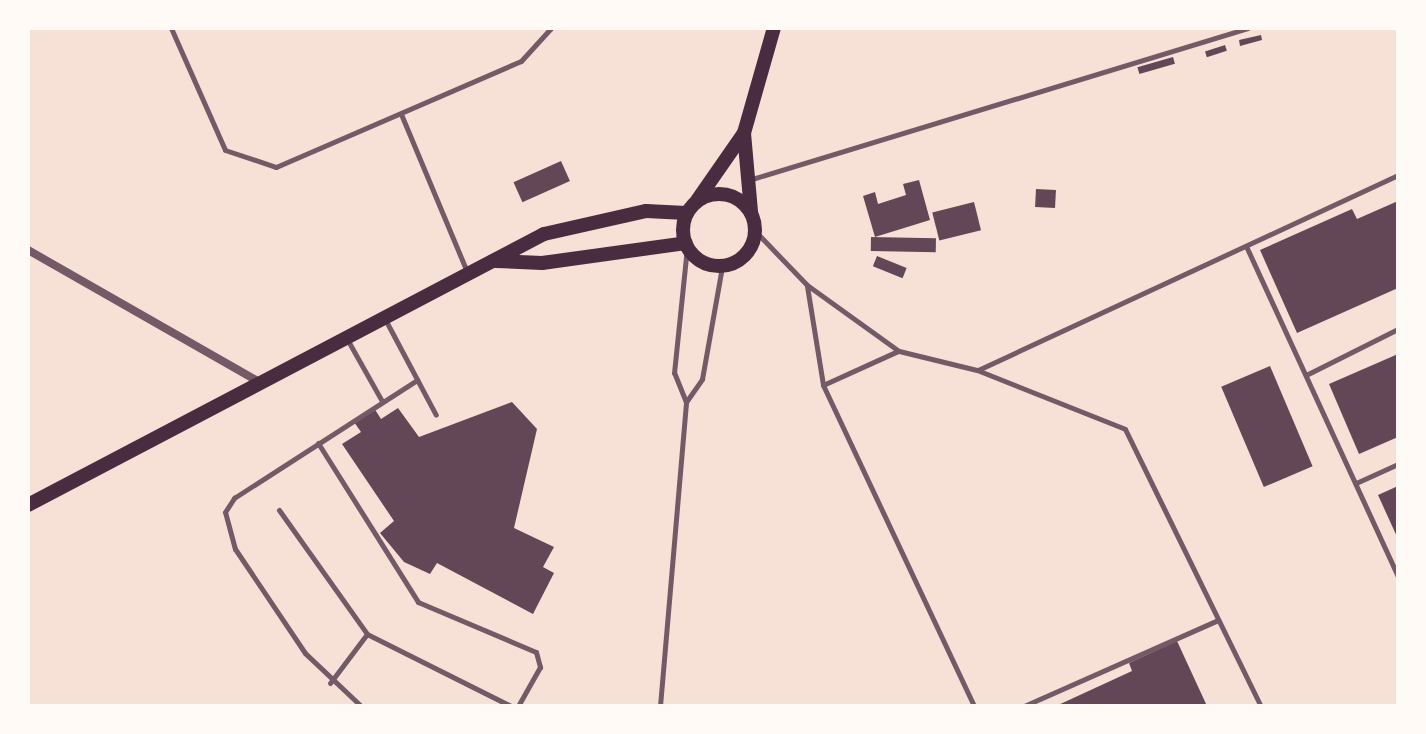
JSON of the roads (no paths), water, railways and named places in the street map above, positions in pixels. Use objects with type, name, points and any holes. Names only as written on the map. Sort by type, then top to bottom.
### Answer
[{"type":"main road","points":[[744,133],[747,181],[756,232],[748,252],[722,267],[702,262],[686,245],[690,210],[744,133],[774,28]]},
{"type":"main road","points":[[34,503],[385,321],[544,234],[646,211],[690,210],[724,195],[751,212]]},
{"type":"main road","points":[[492,261],[542,263],[686,245]]},
{"type":"street","points":[[28,250],[261,384]]},
{"type":"lane","points":[[171,28],[225,150],[249,163],[292,163],[521,61],[551,28]]},
{"type":"lane","points":[[747,181],[1248,28]]},
{"type":"lane","points":[[401,114],[468,274]]},
{"type":"lane","points":[[977,370],[1398,175]]},
{"type":"lane","points":[[756,232],[807,285],[899,351],[977,370],[1097,412],[1125,429],[1261,706]]},
{"type":"lane","points":[[660,706],[686,402],[674,373],[686,245]]},
{"type":"lane","points":[[1246,246],[1308,374],[1398,577]]},
{"type":"lane","points":[[686,402],[702,379],[722,267]]},
{"type":"lane","points":[[807,285],[823,385],[974,706]]},
{"type":"lane","points":[[385,321],[436,415]]},
{"type":"lane","points":[[1308,374],[1398,329]]},
{"type":"lane","points":[[347,339],[382,401]]},
{"type":"lane","points":[[823,385],[899,351]]},
{"type":"lane","points":[[361,706],[330,683],[225,528],[234,498],[417,380]]},
{"type":"lane","points":[[318,443],[418,602],[536,652],[540,667],[518,706]]},
{"type":"lane","points":[[1356,483],[1398,464]]},
{"type":"lane","points":[[279,510],[367,634],[511,706]]},
{"type":"lane","points":[[1024,706],[1218,620]]},
{"type":"lane","points":[[330,683],[367,634]]}]
